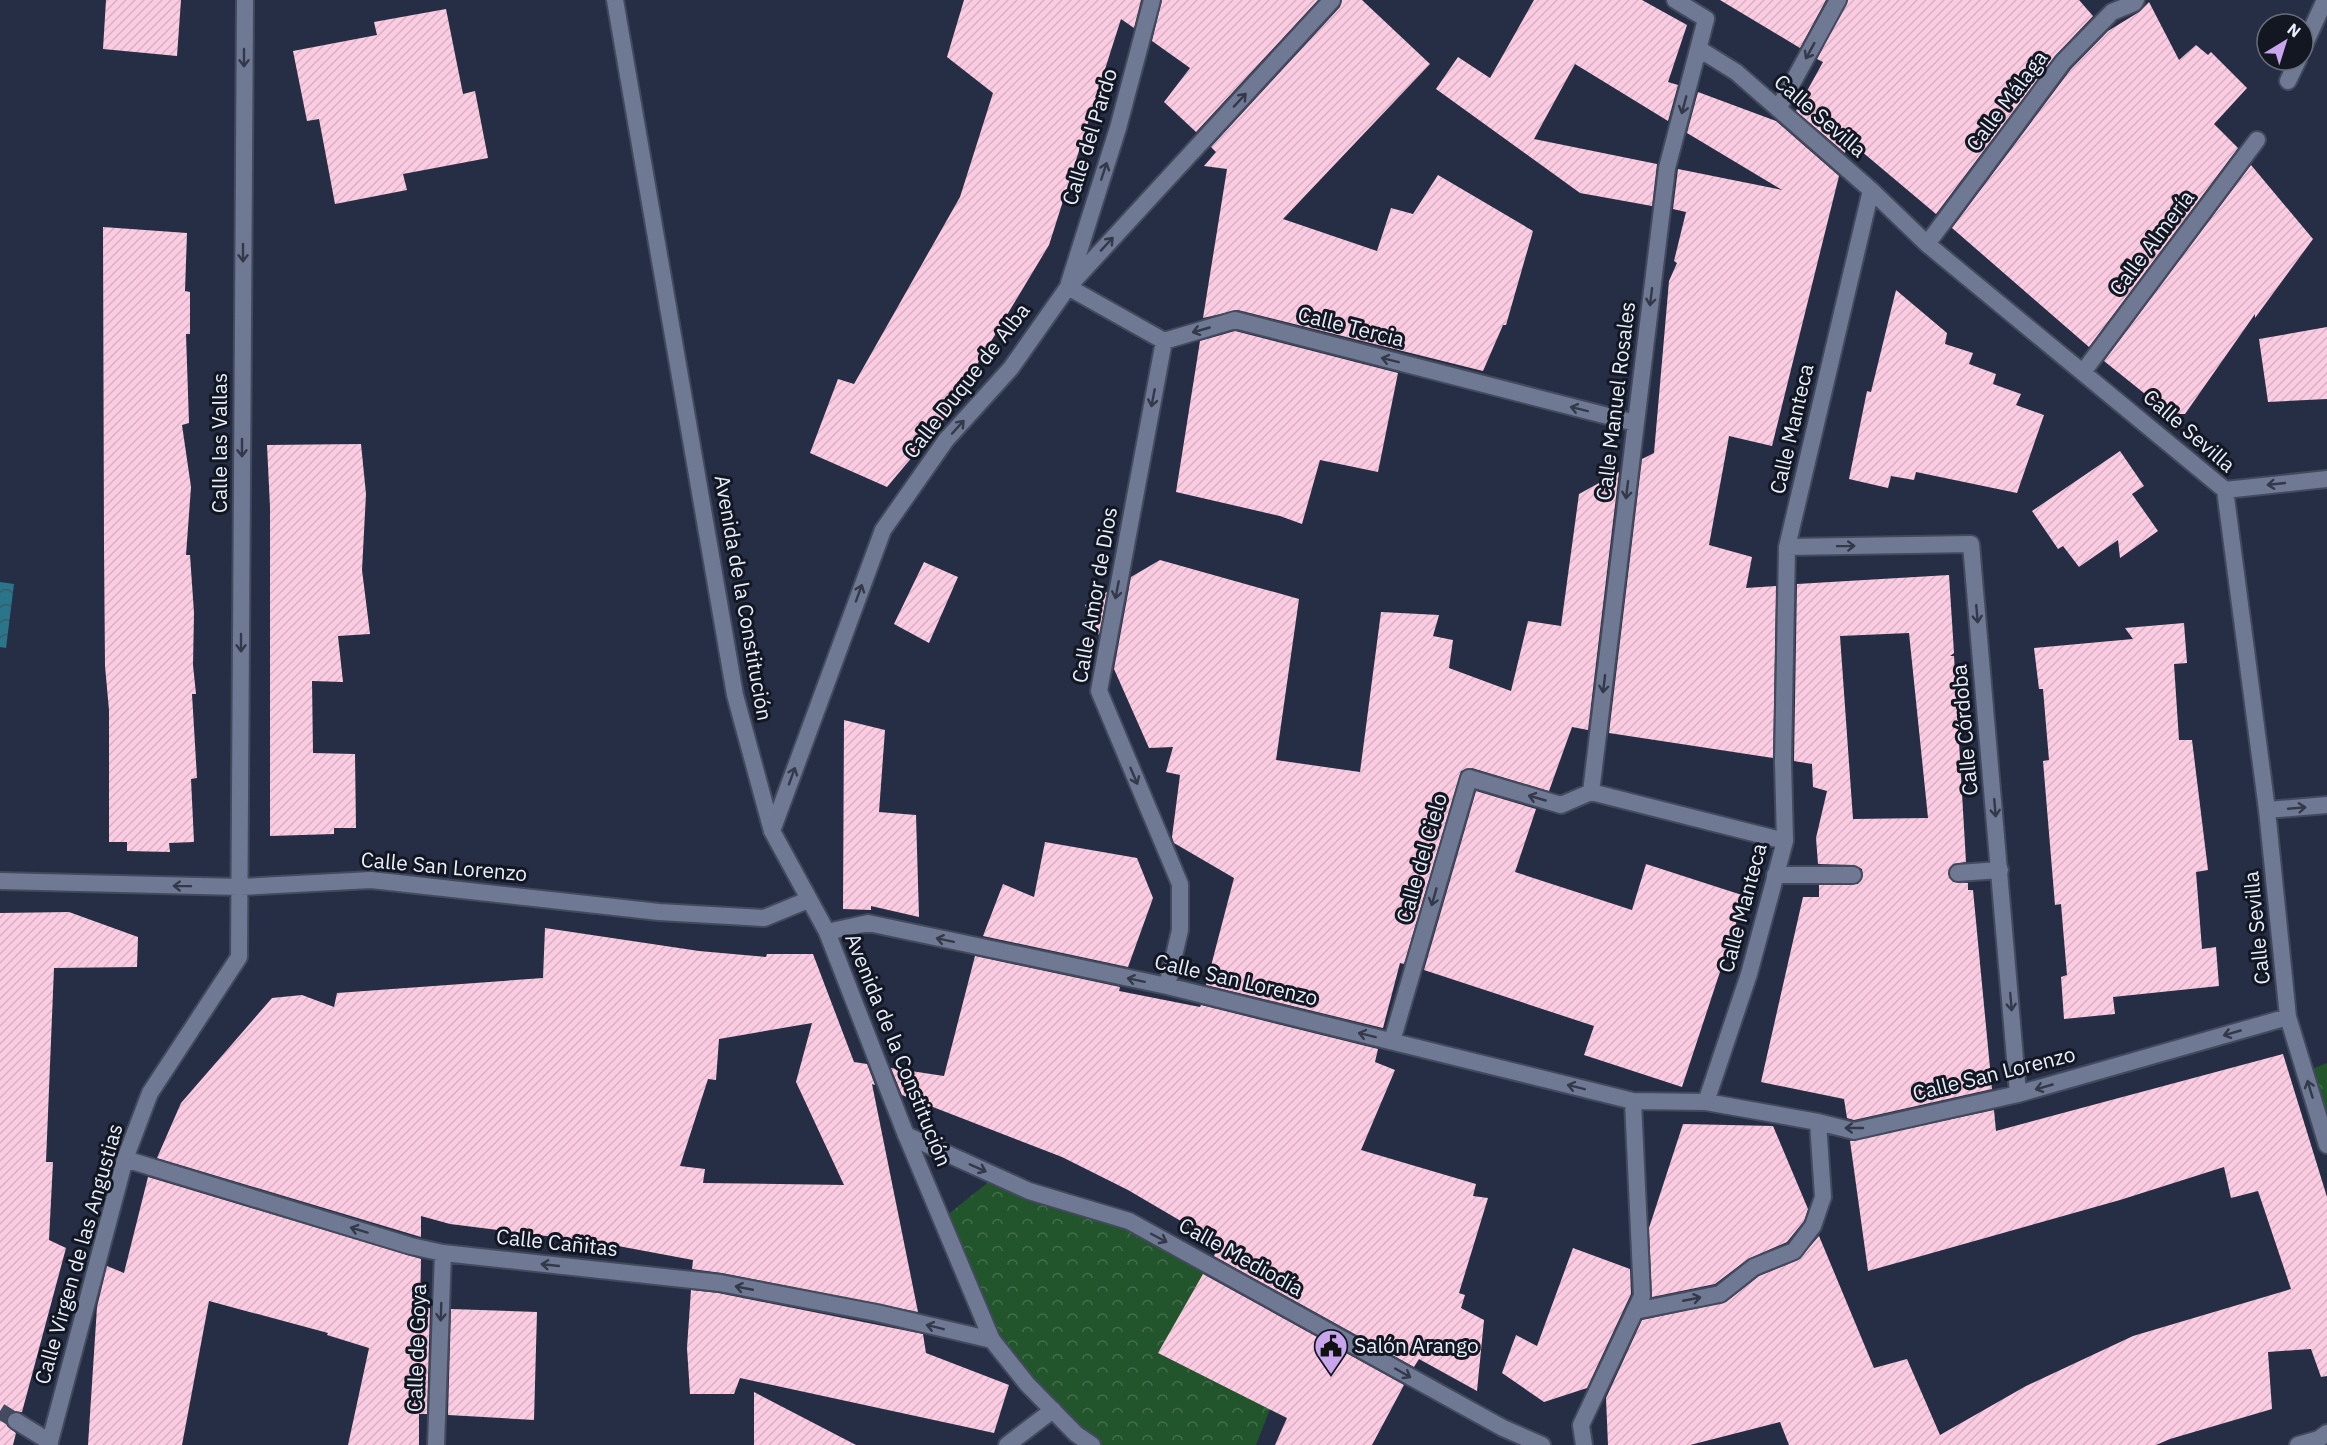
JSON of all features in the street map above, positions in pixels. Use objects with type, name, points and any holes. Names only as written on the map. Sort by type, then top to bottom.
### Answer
[{"type":"street","name":"Calle las Vallas","points":[[240,887],[244,0]]},
{"type":"street","name":"Avenida de la Constitución","points":[[615,0],[735,695],[772,831],[827,932],[906,1135],[992,1340],[1053,1410],[1076,1434],[1092,1445]]},
{"type":"street","name":"Calle del Pardo","points":[[1068,287],[1118,128],[1152,0]]},
{"type":"street","name":"Calle Duque de Alba","points":[[772,831],[883,530],[946,440],[1011,368],[1068,287],[1332,0]]},
{"type":"street","name":"Calle Manuel Rosales","points":[[1592,792],[1667,168],[1706,19],[1675,0]]},
{"type":"street","points":[[1778,109],[1838,0]]},
{"type":"street","name":"Calle Málaga","points":[[1927,244],[2063,62],[2112,12],[2136,0]]},
{"type":"street","points":[[2315,22],[2325,0]]},
{"type":"street","name":"Calle Sevilla","points":[[1699,49],[1736,72],[1871,190],[1927,244],[2225,490],[2267,810],[2288,1017],[2327,1145]]},
{"type":"street","points":[[2288,81],[2292,72]]},
{"type":"street","name":"Calle Almería","points":[[2083,372],[2258,141]]},
{"type":"street","name":"Calle Manteca","points":[[1707,1102],[1749,974],[1785,841],[1783,762],[1787,546],[1871,190]]},
{"type":"street","points":[[1068,287],[1164,341]]},
{"type":"street","name":"Calle Tercia","points":[[1164,341],[1235,320],[1635,423]]},
{"type":"street","name":"Calle Amor de Dios","points":[[1164,341],[1098,691],[1180,884],[1180,930],[1167,986]]},
{"type":"street","points":[[2225,490],[2327,479]]},
{"type":"street","name":"Calle Córdoba","points":[[1787,546],[1971,544],[2018,1094]]},
{"type":"street","name":"Calle del Cielo","points":[[1392,1041],[1469,777],[1561,805],[1592,792]]},
{"type":"street","points":[[1592,792],[1785,841]]},
{"type":"street","points":[[2267,810],[2327,805]]},
{"type":"street","points":[[1958,873],[2000,870]]},
{"type":"street","points":[[1775,875],[1853,875]]},
{"type":"street","name":"Calle San Lorenzo","points":[[0,881],[240,887],[371,880],[659,912],[764,918],[808,900]]},
{"type":"street","name":"Calle Virgen de las Angustias","points":[[50,1443],[125,1159],[150,1093],[239,957],[240,887]]},
{"type":"street","name":"Calle San Lorenzo","points":[[827,932],[868,923],[1167,986],[1633,1101]]},
{"type":"street","name":"Calle San Lorenzo","points":[[1707,1102],[1818,1122],[1854,1131],[2018,1094],[2288,1017]]},
{"type":"street","points":[[1584,1445],[1581,1425],[1642,1296],[1633,1101],[1707,1102]]},
{"type":"street","points":[[1635,1311],[1720,1294],[1754,1268],[1794,1251],[1813,1226],[1823,1197],[1818,1122]]},
{"type":"street","name":"Calle Mediodía","points":[[906,1135],[1029,1191],[1129,1221],[1503,1428],[1542,1445]]},
{"type":"street","name":"Calle Cañitas","points":[[125,1159],[411,1246],[443,1253],[720,1283],[877,1313],[992,1340]]},
{"type":"street","name":"Calle de Goya","points":[[436,1445],[443,1253]]},
{"type":"street","points":[[1007,1445],[1053,1410]]},
{"type":"street","points":[[16,1421],[50,1443]]},
{"type":"street","points":[[2298,1445],[2319,1439],[2327,1433]]},
{"type":"green space","points":[[2327,1063],[2327,1145],[2305,1072]]},
{"type":"green space","points":[[996,1176],[1129,1221],[1209,1265],[1159,1354],[1270,1409],[1256,1445],[1092,1445],[1027,1384],[976,1302],[941,1220]]},
{"type":"water","points":[[0,582],[14,584],[6,648],[0,647]]},
{"type":"building","points":[[106,0],[181,0],[177,56],[103,49]]},
{"type":"building","points":[[964,0],[1141,0],[1134,28],[1121,19],[1049,245],[945,418],[887,487],[810,453],[838,379],[854,384],[960,197],[993,93],[947,57]]},
{"type":"building","points":[[1162,0],[1318,0],[1196,132],[1164,102],[1190,68],[1152,41]]},
{"type":"building","points":[[1342,0],[1362,0],[1430,64],[1283,219],[1377,251],[1391,208],[1413,214],[1438,175],[1533,231],[1506,325],[1503,325],[1483,371],[1238,310],[1203,318],[1227,169],[1204,166],[1216,152],[1211,147],[1340,7]]},
{"type":"building","points":[[1534,0],[1642,0],[1687,25],[1668,82],[1678,85],[1668,121],[1575,64],[1534,139],[1657,164],[1652,206],[1580,193],[1436,89],[1458,57],[1490,78]]},
{"type":"building","points":[[1720,0],[1826,0],[1800,48]]},
{"type":"building","points":[[1848,0],[2079,0],[2093,16],[2055,56],[1936,214],[1848,140],[1845,153],[1796,111],[1823,62],[1817,59]]},
{"type":"building","points":[[2149,2],[2179,60],[2196,45],[2208,55],[2211,52],[2247,88],[2214,124],[2238,148],[2089,347],[1952,228],[2071,69],[2108,31],[2139,12]]},
{"type":"building","points":[[446,9],[463,94],[475,91],[488,158],[403,174],[407,190],[335,204],[319,119],[307,121],[293,51],[377,35],[374,22]]},
{"type":"building","points":[[1698,92],[1776,121],[1839,176],[1772,446],[1729,436],[1709,545],[1752,557],[1746,588],[1776,586],[1773,758],[1609,733],[1642,459],[1654,453],[1669,281],[1677,263],[1674,261],[1686,212],[1673,209],[1678,169],[1782,190],[1687,133]]},
{"type":"building","points":[[2251,165],[2313,239],[2255,318],[2255,314],[2185,414],[2170,414],[2104,361]]},
{"type":"building","points":[[103,227],[187,233],[185,291],[190,292],[190,334],[186,334],[189,423],[182,425],[191,487],[186,555],[190,555],[194,613],[193,665],[196,694],[192,694],[197,778],[191,779],[194,842],[169,843],[170,852],[127,851],[127,842],[109,842],[109,710],[105,666]]},
{"type":"building","points":[[1896,290],[1947,333],[1945,344],[1973,353],[1969,364],[1996,374],[1993,384],[2021,394],[2016,405],[2044,415],[2017,493],[1916,472],[1914,480],[1891,476],[1888,488],[1849,479],[1867,391],[1871,392]]},
{"type":"building","points":[[2327,327],[2327,399],[2268,402],[2259,339]]},
{"type":"building","points":[[1235,331],[1398,373],[1378,472],[1320,460],[1302,524],[1280,516],[1176,492],[1200,341]]},
{"type":"building","points":[[361,444],[366,494],[362,570],[370,634],[338,636],[343,682],[312,681],[313,753],[355,754],[356,828],[334,828],[334,834],[270,836],[270,507],[267,445]]},
{"type":"building","points":[[2120,451],[2144,486],[2132,494],[2158,531],[2120,558],[2118,540],[2079,567],[2063,546],[2058,549],[2032,511]]},
{"type":"building","points":[[1619,472],[1588,730],[1572,727],[1549,791],[1472,768],[1461,771],[1404,964],[1400,963],[1383,1028],[1206,985],[1234,878],[1174,843],[1172,837],[1180,775],[1166,772],[1173,747],[1149,748],[1114,669],[1131,577],[1160,560],[1299,599],[1276,760],[1360,772],[1381,612],[1439,615],[1433,636],[1453,640],[1449,668],[1511,691],[1528,621],[1561,626],[1579,494]]},
{"type":"building","points":[[924,562],[958,577],[929,643],[894,624]]},
{"type":"building","points":[[1949,575],[1954,653],[1950,656],[1954,656],[1966,862],[1953,864],[1948,874],[1953,882],[1968,883],[1968,890],[1973,890],[1992,1089],[1854,1120],[1847,1118],[1844,1099],[1761,1082],[1803,897],[1819,897],[1819,885],[1858,884],[1863,876],[1862,869],[1854,865],[1818,864],[1816,838],[1827,791],[1813,787],[1812,764],[1794,761],[1797,584]],"holes":[[[1909,633],[1928,818],[1853,819],[1840,636]]]},
{"type":"building","points":[[1107,592],[1099,635],[1085,605]]},
{"type":"building","points":[[2184,623],[2187,663],[2174,664],[2179,740],[2192,740],[2208,870],[2196,872],[2202,949],[2216,947],[2219,986],[2113,997],[2115,1014],[2064,1019],[2061,977],[2067,975],[2061,904],[2055,905],[2043,761],[2049,760],[2043,689],[2039,689],[2034,648],[2133,639],[2125,628]]},
{"type":"building","points":[[844,720],[885,730],[879,812],[916,815],[919,917],[871,906],[871,910],[843,909]]},
{"type":"building","points":[[1476,791],[1536,809],[1515,872],[1632,910],[1646,864],[1745,896],[1682,1087],[1584,1055],[1594,1026],[1424,970]]},
{"type":"building","points":[[1045,842],[1137,858],[1153,898],[1128,967],[983,936],[1003,884],[1034,897]]},
{"type":"building","points":[[69,912],[138,937],[137,967],[54,968],[46,1162],[53,1162],[49,1240],[66,1248],[22,1412],[12,1412],[6,1420],[7,1426],[16,1433],[13,1445],[0,1445],[0,913]]},
{"type":"building","points":[[545,928],[699,951],[766,957],[767,954],[813,954],[854,1062],[867,1064],[875,1085],[872,1084],[918,1312],[692,1269],[693,1260],[602,1243],[450,1224],[421,1216],[421,1237],[157,1158],[181,1103],[272,998],[302,995],[334,1007],[337,993],[543,978]],"holes":[[[812,1023],[796,1082],[844,1185],[703,1183],[705,1169],[680,1166],[708,1079],[716,1080],[719,1039]]]},
{"type":"building","points":[[975,956],[1120,987],[1119,991],[1200,1007],[1201,1005],[1378,1049],[1375,1062],[1395,1070],[1361,1150],[1476,1184],[1473,1196],[1488,1198],[1459,1293],[1465,1295],[1461,1308],[1484,1320],[1477,1391],[1419,1359],[1414,1367],[1214,1256],[1220,1244],[1128,1190],[1062,1157],[902,1095],[891,1068],[944,1076]]},
{"type":"building","points":[[2283,1054],[2327,1197],[2327,1376],[2321,1377],[2311,1349],[2268,1352],[2272,1409],[2156,1445],[1789,1445],[1780,1422],[1690,1445],[1608,1445],[1606,1398],[1642,1320],[1726,1302],[1759,1276],[1798,1260],[1819,1236],[1874,1368],[1907,1359],[1940,1435],[2026,1386],[2133,1336],[2291,1289],[2258,1191],[2231,1198],[2224,1167],[2120,1200],[1868,1271],[1850,1141],[1994,1110],[1996,1131]]},
{"type":"building","points":[[1683,1124],[1773,1126],[1808,1209],[1804,1221],[1787,1242],[1748,1259],[1715,1284],[1652,1297],[1649,1228]]},
{"type":"building","points":[[148,1177],[421,1259],[420,1308],[430,1308],[427,1414],[419,1414],[419,1445],[348,1445],[369,1348],[327,1335],[328,1333],[209,1301],[182,1445],[88,1445],[97,1307],[107,1266],[124,1273]]},
{"type":"building","points":[[1573,1248],[1630,1269],[1631,1294],[1587,1388],[1544,1402],[1502,1373],[1516,1335],[1537,1346]]},
{"type":"building","points":[[1203,1274],[1404,1385],[1372,1445],[1275,1445],[1287,1418],[1158,1353]]},
{"type":"building","points":[[691,1290],[718,1293],[923,1334],[926,1353],[1009,1385],[994,1433],[740,1378],[734,1394],[690,1394],[687,1348]]},
{"type":"building","points":[[451,1309],[537,1312],[534,1420],[448,1415]]},
{"type":"building","points":[[754,1392],[856,1445],[754,1445]]},
{"type":"tunnel","points":[[0,1411],[16,1421]]},
{"type":"place","name":"Salón Arango","points":[[1331,1375]]}]
